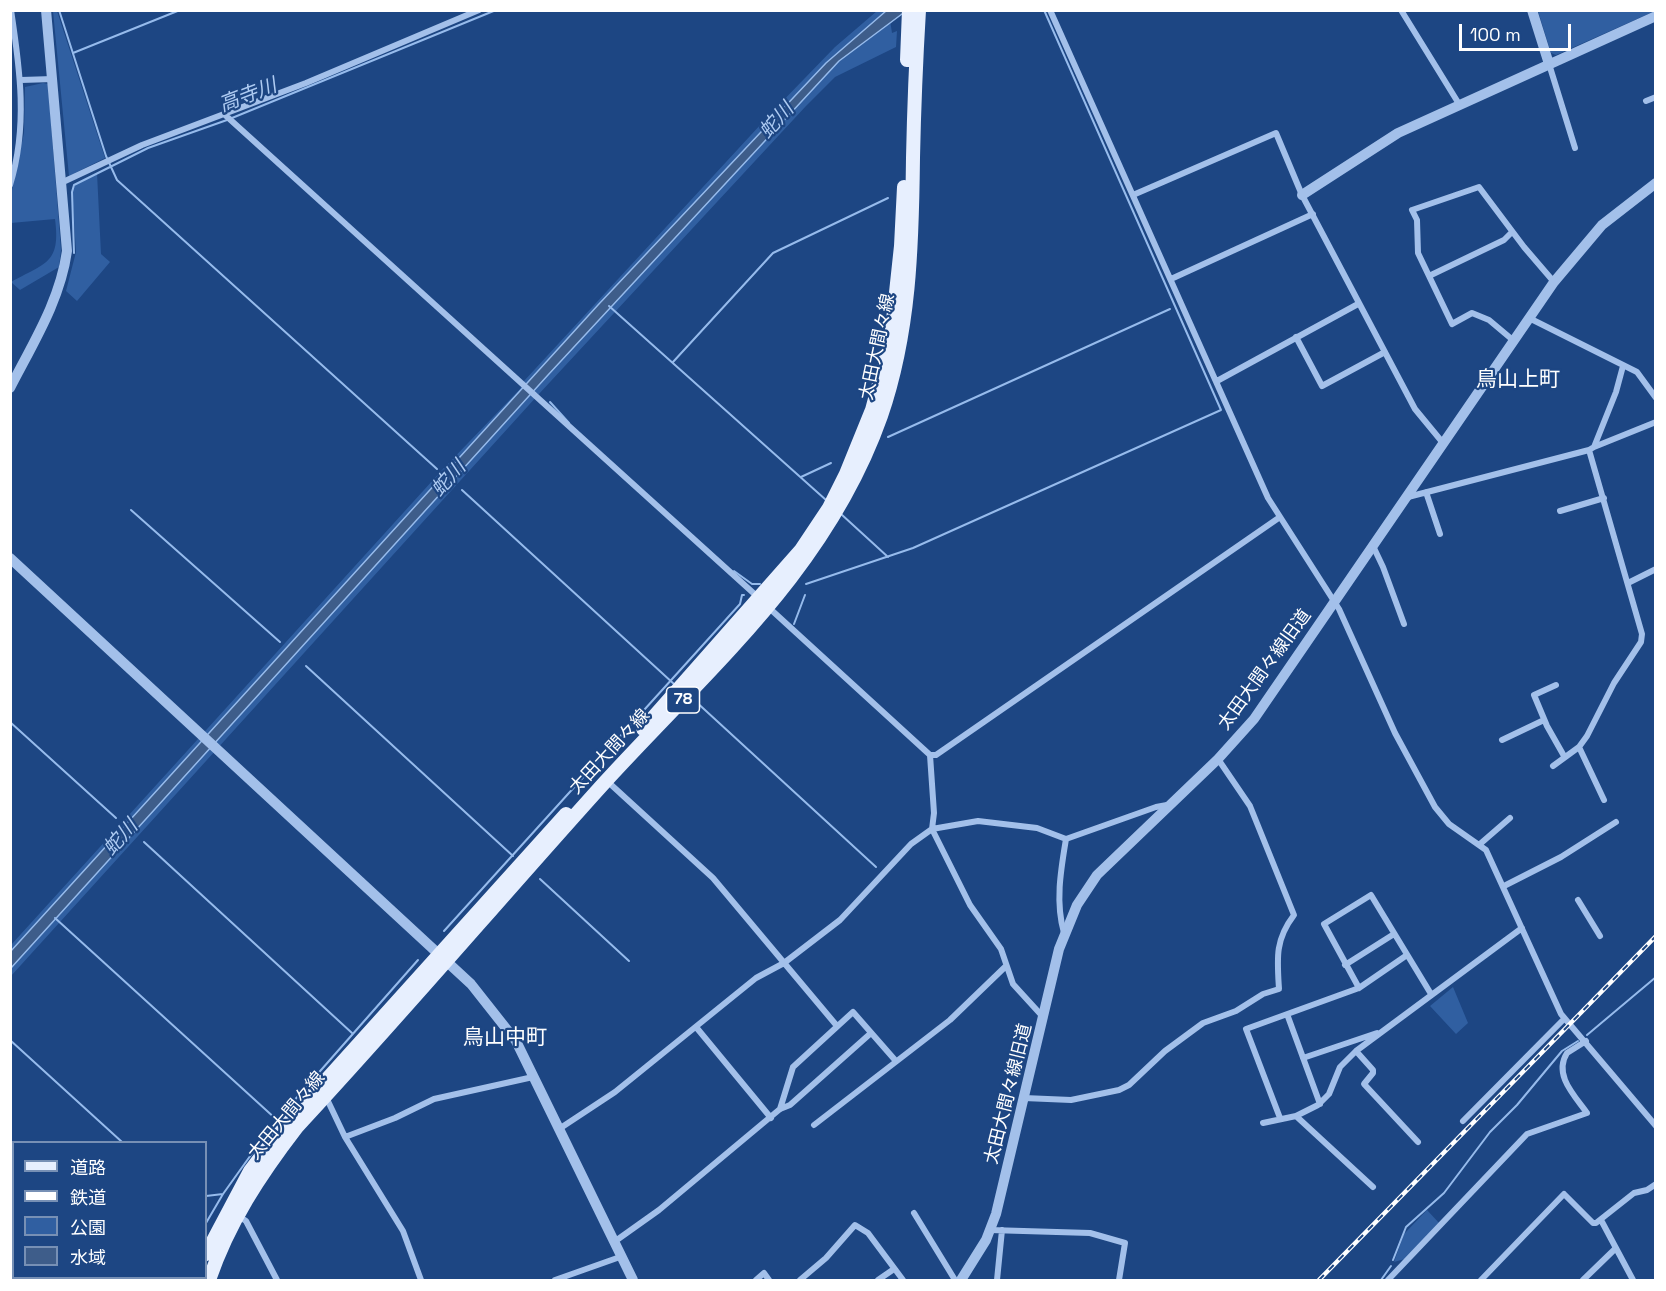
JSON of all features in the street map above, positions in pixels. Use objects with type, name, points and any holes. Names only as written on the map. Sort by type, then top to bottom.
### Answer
[{"type":"main road","name":"太田大間々線","points":[[207,1252],[250,1171],[282,1129],[607,781],[764,603],[829,508],[859,444],[884,373],[896,305],[913,14]]},
{"type":"main road","name":"太田大間々線","points":[[209,1281],[237,1215],[260,1175],[444,956],[764,603]]},
{"type":"street","points":[[10,185],[21,131],[21,81],[11,10]]},
{"type":"street","points":[[10,388],[47,319],[65,268],[67,251],[63,182],[46,10]]},
{"type":"street","points":[[63,182],[142,145],[479,10]]},
{"type":"street","points":[[1050,10],[1268,498],[1335,602],[1395,733],[1435,807],[1449,824],[1480,844],[1489,855],[1564,1018],[1586,1041],[1656,1126]]},
{"type":"street","points":[[1401,10],[1459,104]]},
{"type":"street","points":[[1532,10],[1575,148]]},
{"type":"street","points":[[1302,195],[1398,133],[1656,16]]},
{"type":"street","points":[[21,81],[54,79]]},
{"type":"street","points":[[1646,101],[1656,97]]},
{"type":"street","points":[[224,114],[930,755],[936,755],[1280,517]]},
{"type":"street","points":[[1133,195],[1276,133],[1302,195],[1415,410],[1443,443]]},
{"type":"street","name":"太田大間々線旧道","points":[[961,1281],[990,1230],[1045,1018],[1064,933],[1077,905],[1097,875],[1167,805],[1218,759],[1254,719],[1554,282],[1602,225],[1656,183]]},
{"type":"street","points":[[1514,341],[1489,320],[1472,313],[1452,324],[1418,253],[1417,220],[1412,210],[1479,188],[1554,282]]},
{"type":"street","points":[[1171,279],[1313,214]]},
{"type":"street","points":[[1429,276],[1504,240],[1512,231]]},
{"type":"street","points":[[1217,381],[1358,304]]},
{"type":"street","points":[[1529,318],[1637,372],[1656,398]]},
{"type":"street","points":[[1296,337],[1322,386],[1385,352]]},
{"type":"street","points":[[1553,766],[1579,747],[1641,642],[1642,634],[1592,448],[1616,392],[1623,366]]},
{"type":"street","points":[[1408,497],[1592,448],[1656,422]]},
{"type":"street","points":[[1426,492],[1440,534]]},
{"type":"street","points":[[1560,511],[1604,498]]},
{"type":"street","points":[[1373,546],[1404,624]]},
{"type":"street","points":[[10,558],[444,956],[500,1018],[516,1041],[633,1281]]},
{"type":"street","points":[[1628,583],[1656,569]]},
{"type":"street","points":[[1556,685],[1534,695],[1544,720],[1564,756]]},
{"type":"street","points":[[1502,740],[1544,720]]},
{"type":"street","points":[[1579,747],[1604,800]]},
{"type":"street","points":[[930,755],[934,813],[932,829],[970,905],[1001,949],[1013,984],[1045,1018]]},
{"type":"street","points":[[1024,1098],[1071,1100],[1119,1090],[1129,1085],[1166,1051],[1203,1023],[1236,1011],[1263,994],[1279,989],[1277,967],[1282,931],[1294,915],[1250,806],[1218,759]]},
{"type":"street","points":[[607,781],[713,878],[837,1026]]},
{"type":"street","points":[[558,1130],[615,1092],[756,978],[784,963],[840,920],[911,844],[932,829],[978,821],[1037,828],[1066,838],[1167,805]]},
{"type":"street","points":[[1480,844],[1510,818]]},
{"type":"street","points":[[1503,886],[1561,857],[1616,822]]},
{"type":"street","points":[[1064,933],[1060,919],[1060,877],[1066,838]]},
{"type":"street","points":[[1359,988],[1324,924],[1371,895],[1431,994]]},
{"type":"street","points":[[1578,900],[1600,936]]},
{"type":"street","points":[[1263,1123],[1296,1116],[1320,1104],[1329,1094],[1340,1067],[1356,1052],[1378,1033],[1522,928]]},
{"type":"street","points":[[1346,964],[1394,934]]},
{"type":"street","points":[[1280,1118],[1246,1029],[1359,988],[1407,955]]},
{"type":"street","points":[[814,1125],[895,1060],[950,1020],[1006,966]]},
{"type":"street","points":[[780,1109],[792,1066],[853,1012],[895,1060]]},
{"type":"street","points":[[1287,1014],[1320,1104]]},
{"type":"street","points":[[1463,1121],[1564,1018]]},
{"type":"street","points":[[696,1027],[771,1118]]},
{"type":"street","points":[[613,1243],[659,1210],[780,1109],[790,1105],[871,1033]]},
{"type":"street","points":[[1303,1058],[1378,1033]]},
{"type":"street","points":[[1388,1281],[1527,1134],[1587,1113],[1566,1083],[1562,1073],[1567,1053],[1586,1041]]},
{"type":"street","points":[[1356,1052],[1374,1073],[1364,1084],[1418,1142]]},
{"type":"street","points":[[345,1137],[395,1118],[434,1099],[533,1077]]},
{"type":"street","points":[[326,1096],[345,1137],[403,1231],[420,1280]]},
{"type":"street","points":[[1296,1116],[1373,1187]]},
{"type":"street","points":[[1481,1281],[1564,1194],[1593,1223],[1601,1220],[1634,1193],[1647,1190],[1656,1184]]},
{"type":"street","points":[[914,1213],[955,1281]]},
{"type":"street","points":[[237,1215],[246,1221],[277,1281]]},
{"type":"street","points":[[1601,1220],[1633,1281]]},
{"type":"street","points":[[800,1281],[826,1258],[855,1225],[868,1233],[903,1281]]},
{"type":"street","points":[[990,1230],[1090,1233],[1125,1243],[1119,1281]]},
{"type":"street","points":[[998,1281],[1002,1230]]},
{"type":"street","points":[[1583,1281],[1616,1248]]},
{"type":"street","points":[[555,1281],[620,1257]]},
{"type":"street","points":[[878,1281],[894,1269]]},
{"type":"street","points":[[756,1281],[764,1273],[769,1281]]},
{"type":"green space","points":[[53,11],[57,11],[105,158],[69,176]]},
{"type":"green space","points":[[877,11],[886,11],[826,63],[598,305],[11,952],[11,945],[443,469],[520,389],[524,381],[774,110],[835,47]]},
{"type":"green space","points":[[1538,11],[1655,11],[1556,55],[1551,53]]},
{"type":"green space","points":[[890,20],[892,33],[897,31],[896,47],[835,77],[806,106],[538,395],[11,976],[10,968],[548,375],[839,61]]},
{"type":"green space","points":[[48,84],[61,250],[59,267],[20,290],[11,282],[41,266],[53,254],[55,245],[55,219],[11,223],[11,194],[24,133],[25,87]]},
{"type":"green space","points":[[97,173],[101,254],[110,262],[77,301],[66,291],[76,252],[72,190],[77,183]]},
{"type":"green space","points":[[1453,987],[1468,1023],[1456,1034],[1430,1006]]},
{"type":"green space","points":[[1427,1210],[1440,1224],[1405,1259],[1394,1262],[1404,1234]]},
{"type":"water","name":"蛇川","points":[[886,11],[906,11],[839,61],[548,375],[11,968],[10,952],[598,305],[826,63]]},
{"type":"waterway","name":"蛇川","points":[[59,10],[106,156],[117,180],[437,469]]},
{"type":"waterway","points":[[73,53],[180,10]]},
{"type":"waterway","name":"高寺川","points":[[232,118],[496,10]]},
{"type":"waterway","points":[[806,584],[913,548],[1221,410],[1044,10]]},
{"type":"waterway","name":"高寺川","points":[[74,253],[72,192],[74,185],[148,148],[227,120]]},
{"type":"waterway","points":[[673,362],[773,253],[888,198]]},
{"type":"waterway","points":[[609,306],[826,500]]},
{"type":"waterway","points":[[888,437],[1170,309]]},
{"type":"waterway","points":[[550,402],[569,423]]},
{"type":"waterway","points":[[801,477],[831,463]]},
{"type":"waterway","name":"蛇川","points":[[462,490],[674,684]]},
{"type":"waterway","points":[[131,510],[280,642]]},
{"type":"waterway","points":[[841,514],[888,557]]},
{"type":"waterway","points":[[734,571],[752,584],[760,584]]},
{"type":"waterway","points":[[444,931],[740,604],[742,595],[744,595]]},
{"type":"waterway","points":[[794,624],[805,595]]},
{"type":"waterway","points":[[306,666],[513,856]]},
{"type":"waterway","points":[[693,699],[876,867]]},
{"type":"waterway","name":"蛇川","points":[[10,722],[116,818]]},
{"type":"waterway","name":"蛇川","points":[[144,842],[352,1033]]},
{"type":"waterway","points":[[540,879],[629,961]]},
{"type":"waterway","points":[[55,918],[277,1120],[418,960]]},
{"type":"waterway","points":[[1587,1035],[1656,977]]},
{"type":"waterway","points":[[10,1040],[121,1141]]},
{"type":"waterway","points":[[1393,1260],[1406,1227],[1444,1193],[1490,1132],[1517,1105],[1562,1051],[1578,1041]]},
{"type":"waterway","points":[[207,1196],[223,1194],[273,1124]]},
{"type":"waterway","points":[[207,1221],[223,1194]]},
{"type":"waterway","points":[[1381,1280],[1391,1266]]},
{"type":"railway","points":[[1319,1280],[1656,936]]},
{"type":"district","name":"鳥山上町","points":[[1518,380]]},
{"type":"district","name":"鳥山中町","points":[[505,1038]]}]
